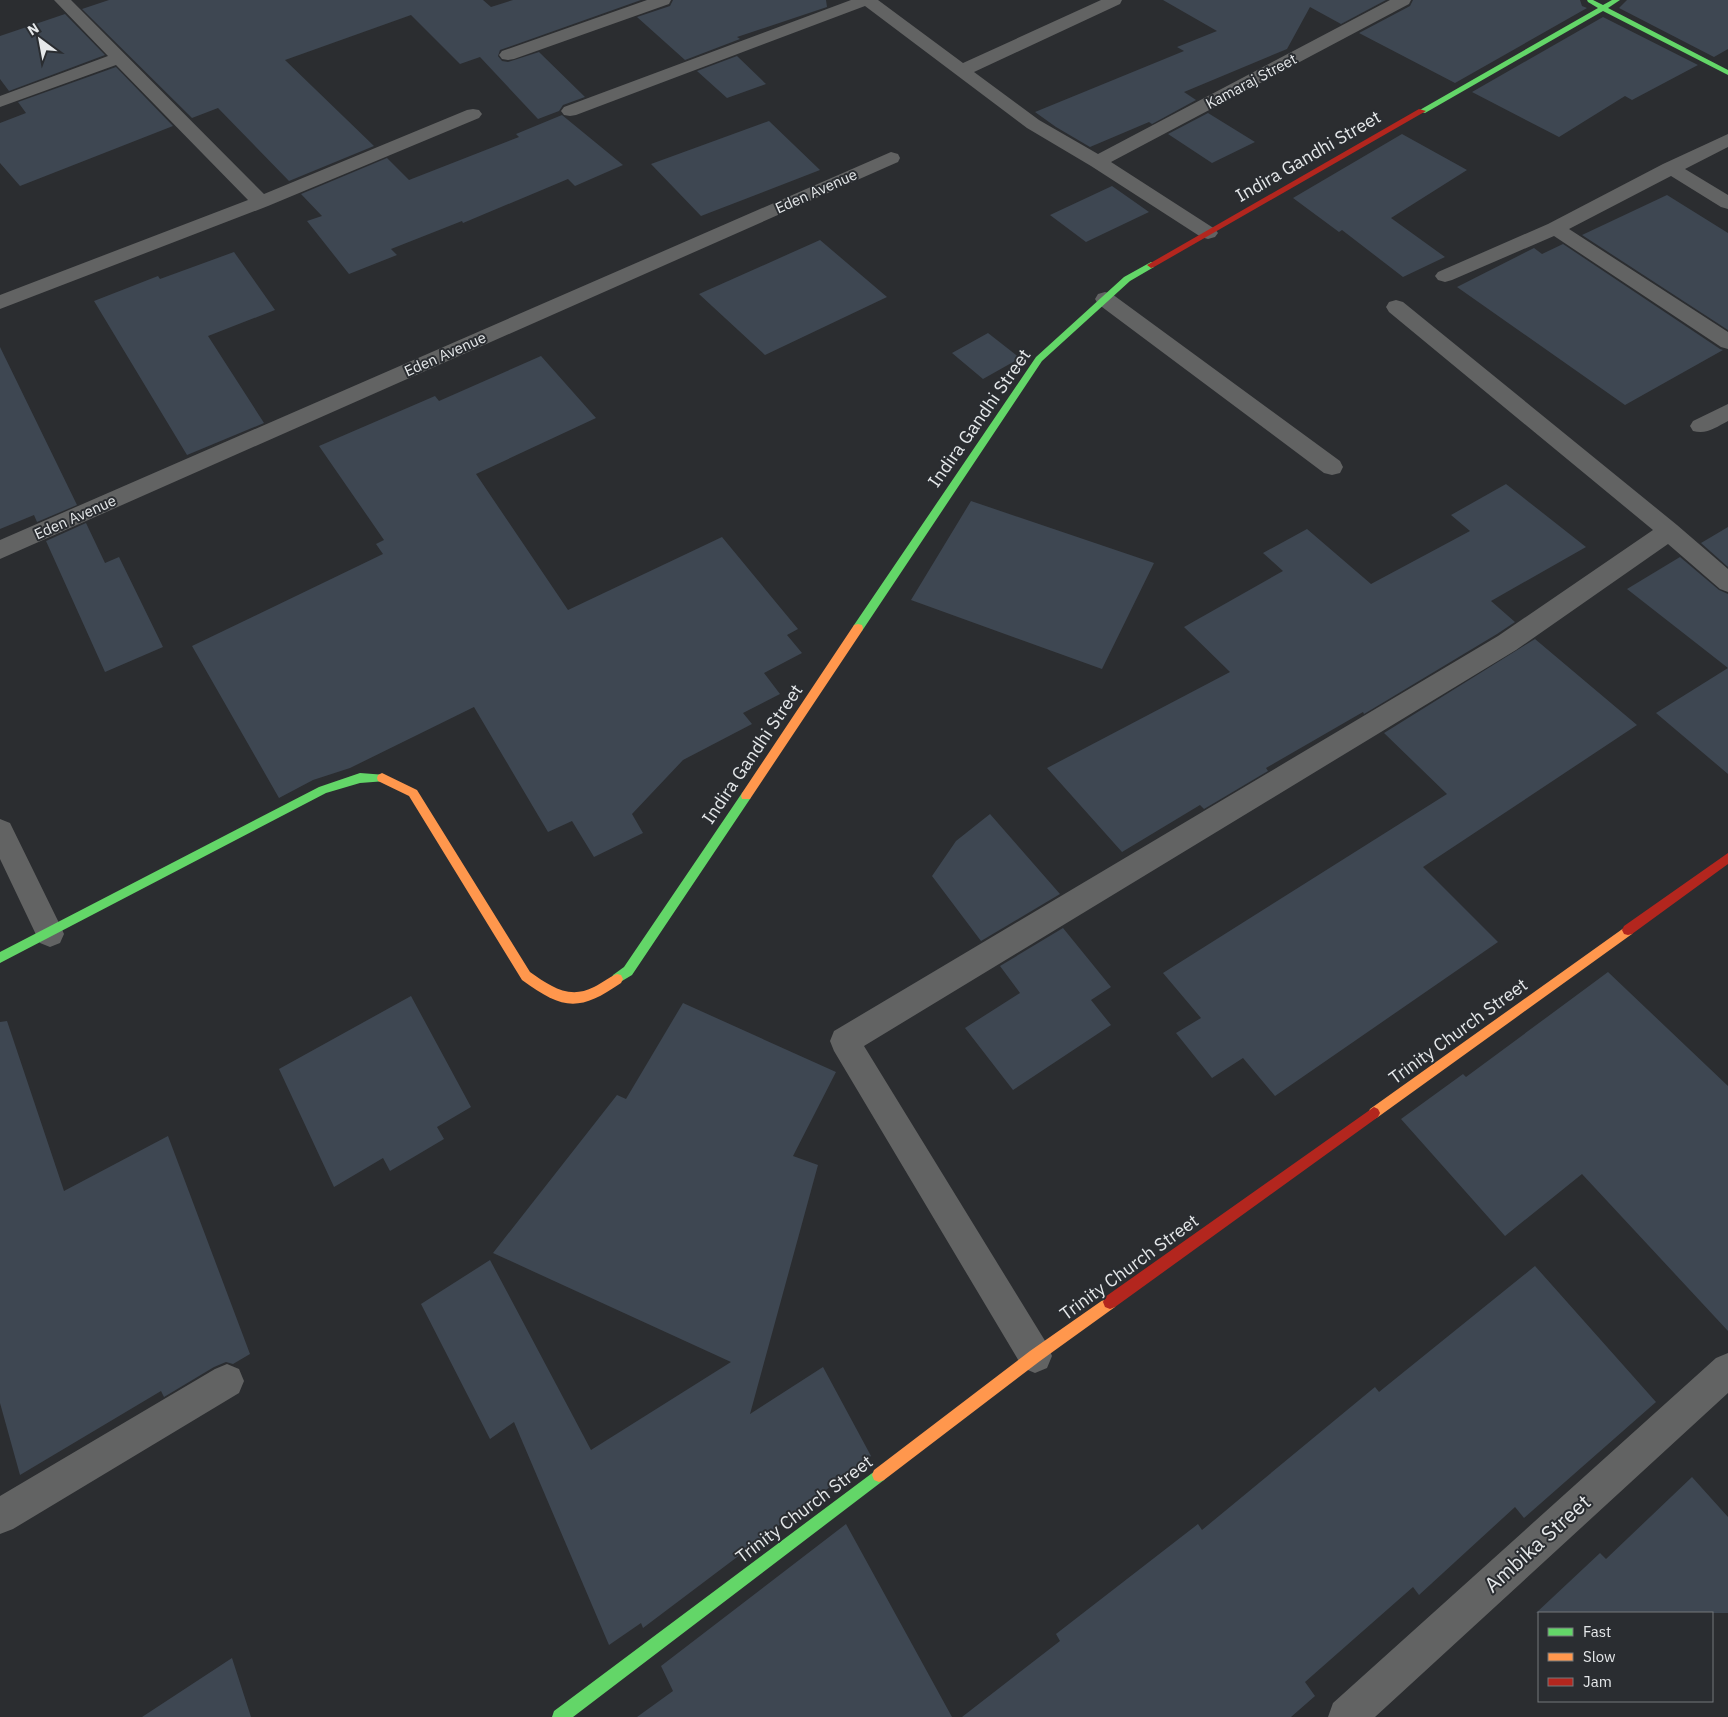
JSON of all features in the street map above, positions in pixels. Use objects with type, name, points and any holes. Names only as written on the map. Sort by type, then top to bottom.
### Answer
[{"type":"street","points":[[62,0],[261,202]]},
{"type":"street","points":[[508,55],[663,0]]},
{"type":"street","points":[[570,111],[866,0],[963,70],[1033,124],[1098,162],[1208,233]]},
{"type":"street","points":[[963,70],[1114,0]]},
{"type":"street","name":"Kamaraj Street","points":[[1098,162],[1404,0]]},
{"type":"street","points":[[1589,0],[1728,73]]},
{"type":"street","name":"Indira Gandhi Street","points":[[50,934],[323,790],[367,775],[392,780],[414,793],[526,976],[549,993],[572,1000],[600,993],[628,970],[1039,359],[1127,279],[1617,0]]},
{"type":"street","points":[[0,102],[120,58]]},
{"type":"street","points":[[0,302],[261,202],[472,114]]},
{"type":"street","points":[[1446,276],[1555,228],[1728,140]]},
{"type":"street","name":"Eden Avenue","points":[[0,550],[890,158]]},
{"type":"street","points":[[1670,168],[1728,204]]},
{"type":"street","points":[[1555,228],[1728,342]]},
{"type":"street","points":[[1105,299],[1332,467]]},
{"type":"street","points":[[1396,307],[1669,531],[1728,582]]},
{"type":"street","points":[[1701,426],[1728,412]]},
{"type":"street","points":[[1035,1356],[845,1041],[1507,643],[1669,531]]},
{"type":"street","points":[[0,832],[50,934],[0,958]]},
{"type":"street","name":"Trinity Church Street","points":[[560,1717],[1035,1356],[1728,858]]},
{"type":"street","name":"Ambika Street","points":[[1347,1717],[1728,1370]]},
{"type":"street","points":[[0,1516],[227,1381]]},
{"type":"building","points":[[109,0],[483,0],[491,7],[513,0],[641,0],[500,50],[498,56],[502,61],[508,62],[539,52],[585,97],[563,105],[559,111],[538,119],[480,57],[460,64],[411,15],[285,60],[374,146],[289,181],[218,108],[192,118],[82,9]]},
{"type":"building","points":[[673,0],[826,0],[827,7],[737,37],[740,39],[685,60],[637,17],[670,6]]},
{"type":"building","points":[[1163,0],[1386,0],[1341,24],[1310,7],[1287,49],[1184,92],[1196,100],[1152,124],[1149,122],[1090,147],[1035,112],[1184,51],[1177,47],[1217,31]]},
{"type":"building","points":[[1413,0],[1580,0],[1582,6],[1587,8],[1455,83],[1359,33],[1410,6]]},
{"type":"building","points":[[1627,0],[1728,0],[1728,49],[1714,57],[1619,8]]},
{"type":"building","points":[[65,14],[105,55],[9,91],[0,79],[0,36]]},
{"type":"building","points":[[1603,17],[1698,65],[1632,100],[1625,96],[1559,137],[1472,92]]},
{"type":"building","points":[[737,56],[766,84],[727,98],[697,71]]},
{"type":"building","points":[[116,67],[173,126],[20,186],[0,163],[0,123],[26,113],[18,102]]},
{"type":"building","points":[[1208,113],[1255,142],[1212,163],[1168,134]]},
{"type":"building","points":[[562,115],[623,165],[575,186],[568,179],[463,223],[462,221],[391,249],[397,255],[349,274],[307,221],[322,216],[301,194],[387,158],[409,180],[519,137],[516,134]]},
{"type":"building","points":[[769,121],[820,170],[701,216],[651,164]]},
{"type":"building","points":[[1402,134],[1467,170],[1391,218],[1445,257],[1403,277],[1342,230],[1339,232],[1293,198]]},
{"type":"building","points":[[1112,186],[1149,212],[1086,242],[1050,215]]},
{"type":"building","points":[[1667,195],[1728,233],[1728,330],[1582,235]]},
{"type":"building","points":[[820,240],[887,297],[765,355],[699,294]]},
{"type":"building","points":[[1563,244],[1723,350],[1625,405],[1457,287],[1534,248],[1542,254]]},
{"type":"building","points":[[234,252],[275,310],[208,336],[264,423],[187,455],[94,301],[158,276],[160,279]]},
{"type":"building","points":[[988,333],[1020,358],[983,379],[952,353]]},
{"type":"building","points":[[0,347],[77,505],[37,522],[34,515],[0,529]]},
{"type":"building","points":[[541,356],[596,418],[476,474],[568,610],[722,537],[798,629],[787,635],[802,653],[764,673],[780,694],[743,713],[752,724],[683,760],[632,814],[643,833],[594,857],[572,821],[548,832],[474,707],[350,768],[313,780],[279,798],[192,646],[383,554],[376,544],[384,540],[319,446],[435,396],[439,401]]},
{"type":"building","points":[[1506,484],[1586,547],[1491,601],[1515,622],[1497,634],[1364,714],[1363,712],[1266,768],[1268,771],[1204,809],[1200,805],[1122,852],[1047,768],[1230,672],[1184,627],[1283,571],[1263,553],[1307,529],[1371,584],[1470,531],[1451,515]]},
{"type":"building","points":[[971,501],[1154,563],[1102,669],[911,600]]},
{"type":"building","points":[[86,523],[105,563],[119,557],[163,647],[105,672],[46,541]]},
{"type":"building","points":[[1728,527],[1728,567],[1701,543]]},
{"type":"building","points":[[1680,557],[1719,590],[1728,594],[1728,668],[1627,589]]},
{"type":"building","points":[[1535,639],[1637,725],[1423,867],[1498,942],[1275,1096],[1243,1058],[1212,1078],[1176,1033],[1201,1018],[1163,973],[1447,794],[1384,733]]},
{"type":"building","points":[[1728,668],[1728,774],[1656,713]]},
{"type":"building","points":[[990,814],[1060,894],[981,941],[932,876],[956,841]]},
{"type":"building","points":[[1063,928],[1111,987],[1091,1000],[1111,1025],[1013,1090],[965,1028],[1020,993],[1000,966]]},
{"type":"building","points":[[1608,972],[1728,1086],[1728,1331],[1582,1174],[1505,1236],[1401,1119],[1463,1074],[1466,1077]]},
{"type":"building","points":[[411,996],[471,1107],[437,1127],[444,1139],[390,1171],[383,1158],[334,1187],[279,1069]]},
{"type":"building","points":[[683,1003],[836,1072],[793,1156],[818,1165],[750,1414],[823,1367],[871,1456],[643,1628],[641,1623],[609,1645],[514,1422],[490,1439],[421,1304],[490,1260],[591,1450],[731,1362],[493,1253],[617,1095],[626,1099]]},
{"type":"building","points":[[7,1021],[64,1191],[168,1136],[250,1354],[233,1364],[226,1362],[214,1367],[164,1397],[161,1391],[20,1475],[0,1403],[0,1022]]},
{"type":"building","points":[[1535,1266],[1656,1402],[1524,1518],[1515,1507],[1419,1595],[1413,1587],[1305,1682],[1315,1696],[1291,1717],[962,1717],[1060,1641],[1056,1634],[1198,1524],[1202,1530],[1375,1387],[1379,1392]]},
{"type":"building","points":[[1692,1477],[1728,1517],[1728,1613],[1536,1613],[1600,1553],[1606,1559]]},
{"type":"building","points":[[846,1524],[952,1717],[637,1717],[673,1691],[661,1666]]},
{"type":"building","points":[[232,1658],[251,1717],[142,1717]]},
{"type":"traffic: fast","points":[[1422,111],[1617,0]]},
{"type":"traffic: fast","points":[[1590,1],[1728,73]]},
{"type":"traffic: fast","points":[[858,628],[1039,359],[1127,279],[1151,265]]},
{"type":"traffic: fast","points":[[0,958],[323,790],[360,778],[382,778]]},
{"type":"traffic: fast","points":[[617,979],[628,971],[746,796]]},
{"type":"traffic: fast","points":[[560,1717],[879,1475]]},
{"type":"traffic: slow","points":[[746,796],[858,628]]},
{"type":"traffic: slow","points":[[382,778],[413,793],[526,976],[550,992],[571,999],[592,995],[617,979]]},
{"type":"traffic: slow","points":[[1374,1113],[1628,930]]},
{"type":"traffic: slow","points":[[879,1475],[1035,1356],[1110,1302]]},
{"type":"traffic: jam","points":[[1151,265],[1422,111]]},
{"type":"traffic: jam","points":[[1628,930],[1728,858]]},
{"type":"traffic: jam","points":[[1110,1302],[1374,1113]]}]
